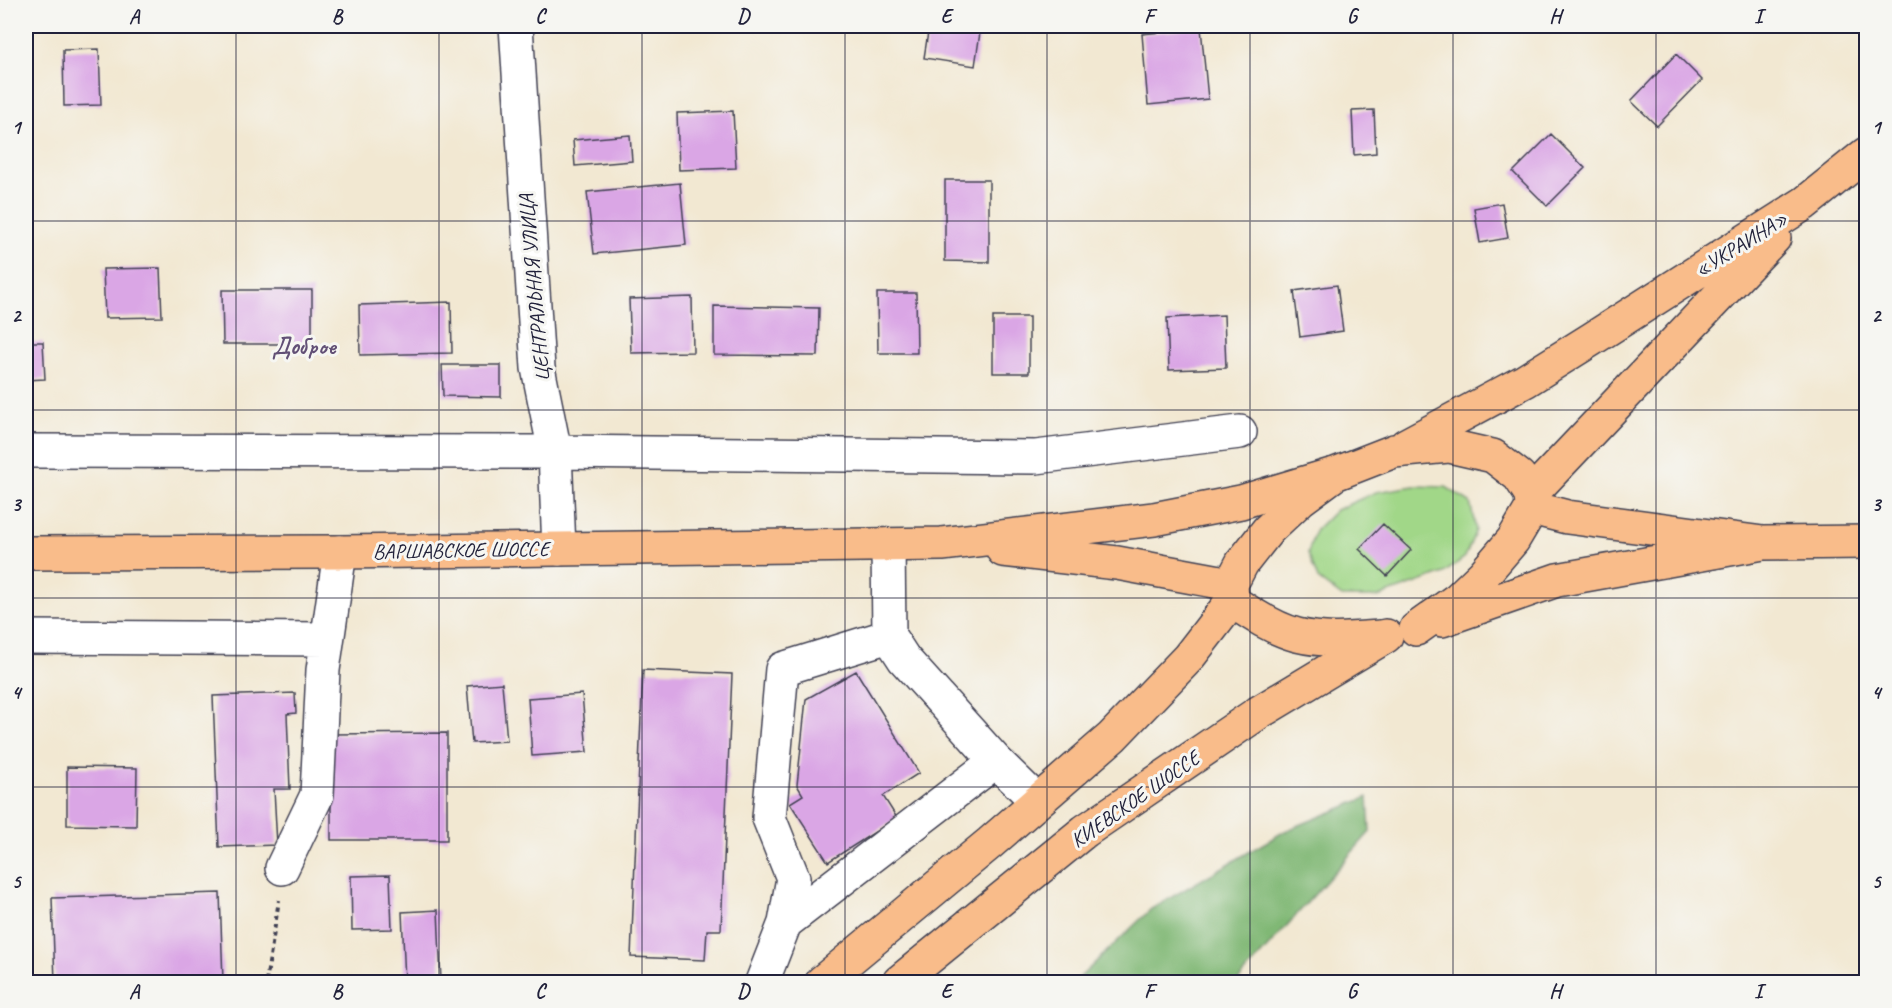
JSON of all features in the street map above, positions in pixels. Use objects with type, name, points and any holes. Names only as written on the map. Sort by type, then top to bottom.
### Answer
[{"type":"main road","points":[[1806,203],[1866,154]]},
{"type":"main road","name":"«УКРАИНА»","points":[[1394,451],[1525,381],[1806,203]]},
{"type":"main road","name":"«УКРАИНА»","points":[[1401,633],[1458,599],[1483,575],[1513,540],[1531,501],[1806,203]]},
{"type":"main road","points":[[942,544],[1154,519],[1241,502],[1335,474],[1394,451],[1449,446],[1493,456],[1519,476],[1531,501],[1578,519],[1763,543],[1866,542]]},
{"type":"main road","points":[[822,982],[1112,736],[1188,658],[1232,592],[1242,563],[1268,530],[1301,499],[1335,474]]},
{"type":"main road","points":[[942,544],[1118,563],[1232,592],[1257,617],[1296,635],[1338,640],[1401,633],[1557,580],[1763,543]]},
{"type":"main road","name":"ВАРШАВСКОЕ ШОССЕ","points":[[26,553],[340,552],[942,544]]},
{"type":"main road","name":"КИЕВСКОЕ ШОССЕ","points":[[899,982],[1085,831],[1258,713],[1401,633]]},
{"type":"street","name":"ЦЕНТРАЛЬНАЯ УЛИЦА","points":[[517,26],[537,368],[555,452],[559,549]]},
{"type":"street","points":[[26,451],[555,452],[1036,457],[1240,432]]},
{"type":"street","points":[[892,545],[889,636],[904,658],[996,761],[1037,801]]},
{"type":"street","points":[[282,868],[317,795],[323,670],[340,552]]},
{"type":"street","points":[[762,982],[785,923],[794,878],[769,818],[782,669],[889,636]]},
{"type":"street","points":[[26,637],[327,639]]},
{"type":"street","points":[[785,923],[996,761]]},
{"type":"path","points":[[266,982],[282,868]]},
{"type":"green space","points":[[1414,486],[1446,487],[1470,502],[1476,530],[1465,557],[1444,573],[1378,597],[1342,597],[1318,579],[1308,553],[1315,531],[1336,510],[1376,492]]},
{"type":"green space","points":[[1368,797],[1370,832],[1237,982],[1075,982],[1151,909],[1285,831]]},
{"type":"building","points":[[929,26],[981,26],[975,66],[924,58]]},
{"type":"building","points":[[1201,28],[1208,99],[1148,105],[1142,34]]},
{"type":"building","points":[[99,49],[101,105],[64,106],[63,50]]},
{"type":"building","points":[[1676,54],[1702,80],[1657,126],[1631,101]]},
{"type":"building","points":[[1374,110],[1376,153],[1354,155],[1352,111]]},
{"type":"building","points":[[733,111],[736,168],[679,170],[677,113]]},
{"type":"building","points":[[1551,134],[1585,168],[1547,206],[1513,172]]},
{"type":"building","points":[[630,135],[632,161],[575,166],[573,140]]},
{"type":"building","points":[[945,180],[989,180],[989,262],[945,261]]},
{"type":"building","points":[[680,183],[686,245],[594,254],[587,192]]},
{"type":"building","points":[[1502,203],[1508,238],[1480,243],[1474,208]]},
{"type":"building","points":[[160,268],[162,317],[105,318],[103,269]]},
{"type":"building","points":[[1337,285],[1343,331],[1300,337],[1294,291]]},
{"type":"building","points":[[222,290],[312,290],[312,344],[223,344]]},
{"type":"building","points":[[877,293],[916,293],[917,353],[878,353]]},
{"type":"building","points":[[692,297],[693,352],[631,353],[629,299]]},
{"type":"building","points":[[451,302],[452,353],[360,355],[359,305]]},
{"type":"building","points":[[714,306],[819,308],[818,356],[714,355]]},
{"type":"building","points":[[1224,315],[1226,368],[1169,370],[1167,318]]},
{"type":"building","points":[[993,317],[1029,317],[1029,373],[993,373]]},
{"type":"building","points":[[26,342],[43,342],[45,379],[26,380]]},
{"type":"building","points":[[442,365],[501,365],[501,397],[443,396]]},
{"type":"building","points":[[1383,524],[1411,550],[1387,576],[1359,549]]},
{"type":"building","points":[[643,670],[732,674],[721,930],[707,930],[705,960],[631,957]]},
{"type":"building","points":[[856,671],[919,773],[883,796],[897,818],[828,862],[790,803],[803,795],[797,785],[806,699]]},
{"type":"building","points":[[502,683],[507,741],[472,743],[467,686]]},
{"type":"building","points":[[295,693],[296,713],[287,714],[290,789],[274,789],[277,845],[219,847],[213,696]]},
{"type":"building","points":[[582,694],[587,752],[532,756],[528,698]]},
{"type":"building","points":[[447,733],[447,840],[331,840],[331,734]]},
{"type":"building","points":[[67,767],[137,768],[136,826],[67,825]]},
{"type":"building","points":[[390,875],[392,929],[352,930],[351,876]]},
{"type":"building","points":[[220,893],[223,982],[55,982],[52,898]]},
{"type":"building","points":[[438,910],[441,982],[405,982],[402,912]]},
{"type":"district","name":"Доброе","points":[[304,346]]}]
